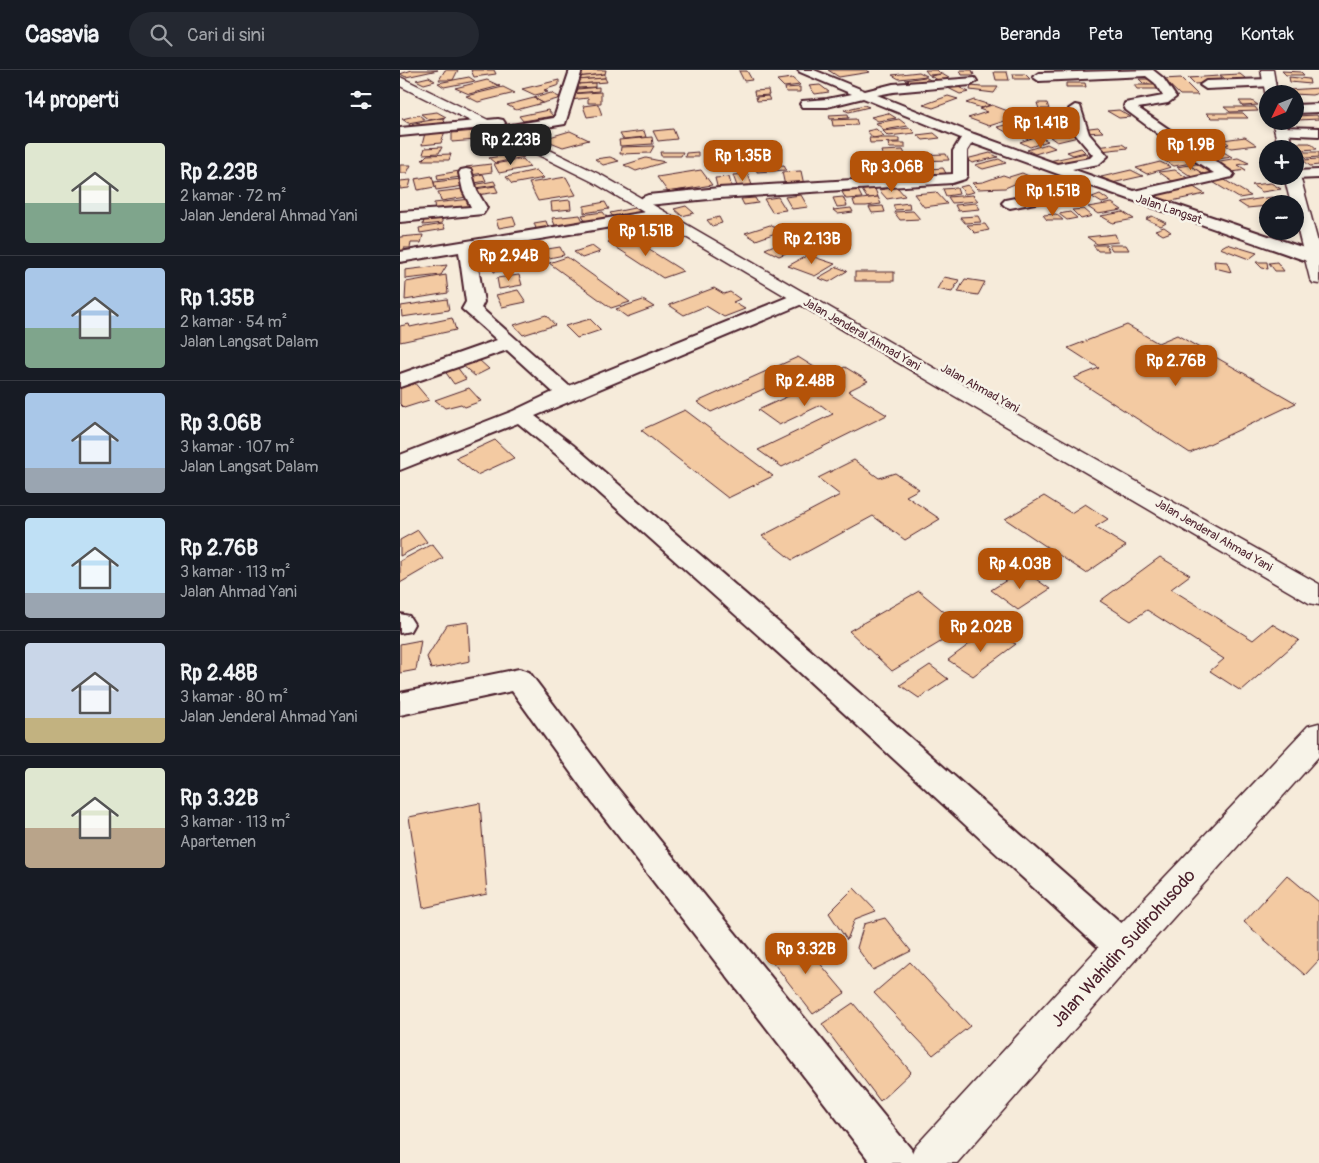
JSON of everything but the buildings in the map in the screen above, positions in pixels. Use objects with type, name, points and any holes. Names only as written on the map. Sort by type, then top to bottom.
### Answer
[{"type":"main road","points":[[400,75],[498,125]]},
{"type":"main road","name":"Jalan Jenderal Ahmad Yani","points":[[400,82],[498,125],[598,180],[653,207],[801,298],[943,374],[1319,596]]},
{"type":"main road","points":[[1296,185],[1319,279]]},
{"type":"main road","name":"Jalan Ahmad Yani","points":[[653,207],[943,374],[1319,580]]},
{"type":"main road","name":"Jalan Wahidin Sudirohusodo","points":[[929,1163],[1123,947],[1319,735]]},
{"type":"street","points":[[400,132],[560,121],[576,70]]},
{"type":"street","name":"Jalan Langsat","points":[[804,70],[969,137],[1132,196],[1313,257]]},
{"type":"street","points":[[1039,77],[1147,71],[1158,81],[1170,97],[1164,100],[1130,106],[1132,110],[1194,154],[1227,174],[1132,196]]},
{"type":"street","points":[[830,82],[858,77]]},
{"type":"street","points":[[806,104],[827,103],[893,88],[971,81]]},
{"type":"street","points":[[1206,85],[1269,82]]},
{"type":"street","points":[[1304,109],[1319,108]]},
{"type":"street","points":[[1057,168],[1094,161],[1101,156],[1083,135],[1075,109]]},
{"type":"street","points":[[1304,130],[1319,132]]},
{"type":"street","points":[[400,257],[466,247],[653,207],[738,192],[952,179],[960,176],[959,152],[969,137]]},
{"type":"street","points":[[400,217],[478,211],[470,191],[466,173]]},
{"type":"street","points":[[1304,175],[1319,174]]},
{"type":"street","points":[[1010,203],[1040,198],[1085,179]]},
{"type":"street","points":[[466,247],[474,302],[471,309],[566,394]]},
{"type":"street","points":[[400,463],[520,416],[566,394],[801,298]]},
{"type":"street","points":[[400,381],[510,342]]},
{"type":"street","points":[[520,416],[565,450],[805,661],[1123,947]]},
{"type":"street","points":[[400,704],[519,679],[603,793],[897,1163]]}]
